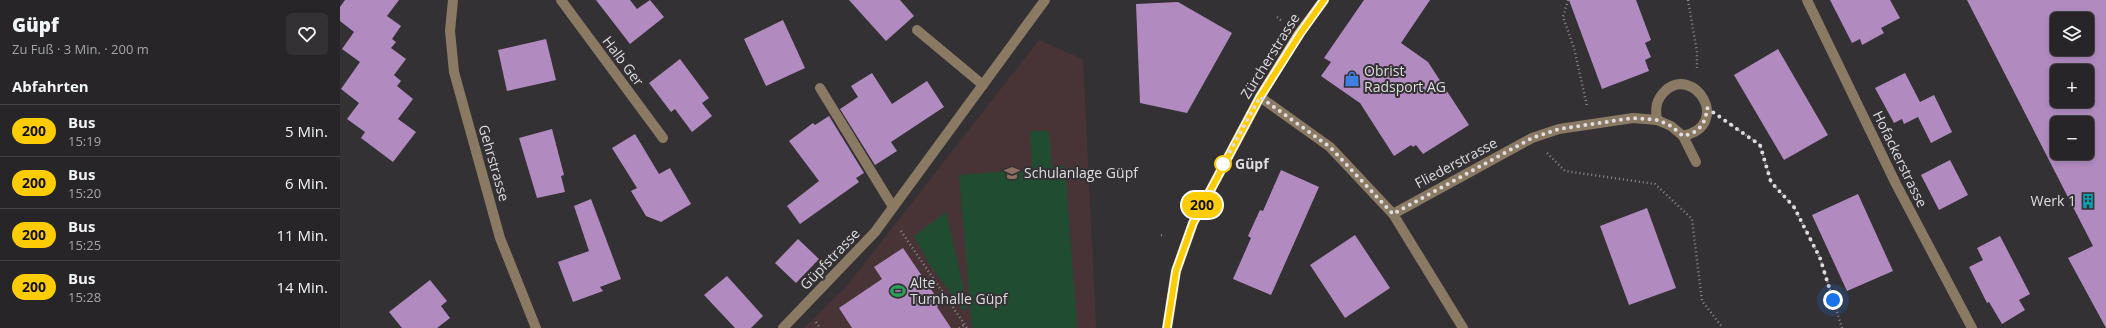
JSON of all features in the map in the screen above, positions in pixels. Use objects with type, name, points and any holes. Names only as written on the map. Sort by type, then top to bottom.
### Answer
[{"type":"main road","name":"Zürcherstrasse","points":[[1166,328],[1176,271],[1190,230],[1260,97],[1300,34],[1324,0]]},
{"type":"street","name":"Gehrstrasse","points":[[453,0],[450,31],[454,72],[500,238],[536,328]]},
{"type":"street","name":"Halb Ger","points":[[561,0],[663,138]]},
{"type":"street","name":"Güpfstrasse","points":[[783,328],[875,232],[1045,0]]},
{"type":"street","name":"Hofackerstrasse","points":[[1807,0],[1896,184],[1972,328]]},
{"type":"street","points":[[917,30],[983,85]]},
{"type":"street","points":[[1658,120],[1657,103],[1667,89],[1675,86],[1692,87],[1702,95],[1707,108],[1707,116],[1701,127],[1691,134],[1683,136]]},
{"type":"street","points":[[820,88],[891,210]]},
{"type":"street","points":[[1260,97],[1330,147],[1393,214],[1463,328]]},
{"type":"street","name":"Fliederstrasse","points":[[1393,214],[1532,138],[1559,129],[1633,118],[1658,120],[1671,126],[1683,136],[1696,162]]},
{"type":"path","points":[[1568,0],[1563,17],[1574,48],[1591,124]]},
{"type":"path","points":[[1688,0],[1697,52],[1698,71],[1692,87]]},
{"type":"path","points":[[1707,108],[1760,145],[1771,182],[1794,207],[1820,258],[1842,328]]},
{"type":"path","points":[[1532,138],[1565,171],[1655,184],[1692,219],[1702,301],[1723,328]]},
{"type":"path","points":[[891,210],[967,328]]},
{"type":"path","points":[[1161,235],[1166,236]]},
{"type":"path","points":[[959,328],[964,324]]},
{"type":"shaded area","name":"Schulanlage Güpf","points":[[1039,40],[1083,59],[1096,328],[804,328],[846,287]]},
{"type":"green space","points":[[1030,131],[1049,131],[1052,167],[1065,166],[1077,328],[972,328],[959,175],[1032,169]]},
{"type":"green space","points":[[946,212],[968,308],[963,310],[930,265],[914,236]]},
{"type":"building","points":[[345,0],[399,0],[387,16],[401,26],[392,39],[396,42],[391,48],[406,59],[394,75],[401,81],[397,86],[413,99],[398,119],[416,132],[393,162],[361,138],[365,132],[347,119],[359,103],[341,89],[360,62],[342,49],[354,32],[340,21],[340,7]]},
{"type":"building","points":[[596,0],[630,0],[637,9],[650,0],[664,17],[630,44]]},
{"type":"building","points":[[849,0],[900,0],[914,16],[886,41]]},
{"type":"building","points":[[1364,0],[1430,0],[1401,43],[1428,62],[1469,125],[1423,154],[1416,145],[1413,147],[1411,145],[1394,156],[1360,103],[1321,76],[1331,62],[1324,58]]},
{"type":"building","points":[[1569,0],[1636,0],[1651,40],[1645,43],[1651,57],[1645,60],[1649,71],[1602,89]]},
{"type":"building","points":[[1830,0],[1890,0],[1900,18],[1881,28],[1884,33],[1862,45],[1860,39],[1852,43]]},
{"type":"building","name":"Werk 1","points":[[1967,0],[2106,0],[2106,328],[2068,258],[2093,246]]},
{"type":"building","points":[[1178,2],[1232,33],[1187,113],[1140,103],[1136,4]]},
{"type":"building","points":[[783,20],[805,68],[766,86],[744,39]]},
{"type":"building","points":[[546,39],[556,80],[507,91],[498,50]]},
{"type":"building","points":[[1778,49],[1828,135],[1784,160],[1734,75]]},
{"type":"building","points":[[680,59],[709,98],[702,103],[712,116],[692,132],[675,109],[671,112],[649,83]]},
{"type":"building","points":[[872,73],[892,104],[927,81],[944,107],[891,142],[897,151],[875,165],[840,109],[858,97],[851,86]]},
{"type":"building","points":[[1905,73],[1920,102],[1934,95],[1952,132],[1931,143],[1918,117],[1904,124],[1902,119],[1894,123],[1875,88]]},
{"type":"building","points":[[829,116],[864,173],[856,178],[859,182],[800,224],[787,206],[819,181],[789,141],[813,123],[815,125]]},
{"type":"building","points":[[552,129],[564,175],[561,176],[565,192],[537,198],[519,138]]},
{"type":"building","points":[[635,134],[659,174],[670,168],[691,204],[661,222],[646,216],[631,191],[637,188],[612,148]]},
{"type":"building","points":[[1950,160],[1968,195],[1939,210],[1921,175]]},
{"type":"building","points":[[1281,170],[1319,187],[1271,295],[1233,279],[1251,238],[1248,236],[1260,210],[1263,211]]},
{"type":"building","points":[[1858,194],[1893,271],[1847,291],[1812,215]]},
{"type":"building","points":[[591,199],[621,279],[600,287],[603,291],[573,302],[558,262],[589,251],[574,206]]},
{"type":"building","points":[[1647,208],[1676,288],[1629,305],[1600,226]]},
{"type":"building","points":[[1355,235],[1390,288],[1345,318],[1310,265]]},
{"type":"building","points":[[2000,236],[2030,294],[2019,300],[2025,310],[2002,324],[1989,302],[1987,303],[1969,267],[1983,260],[1977,248]]},
{"type":"building","points":[[798,239],[819,259],[796,283],[775,263]]},
{"type":"building","name":"Alte Turnhalle Güpf","points":[[903,248],[941,304],[937,307],[951,328],[852,328],[839,308],[882,279],[874,267]]},
{"type":"building","points":[[727,276],[763,316],[751,328],[735,328],[704,295]]},
{"type":"building","points":[[430,280],[447,301],[441,306],[450,318],[437,328],[402,328],[389,312]]},
{"type":"bus line","name":"200","points":[[1167,328],[1176,271],[1193,223],[1223,164],[1260,97],[1300,34],[1324,0]]},
{"type":"place","name":"Obrist Radsport AG","points":[[1352,79]]},
{"type":"place","name":"Güpf","points":[[1223,164]]},
{"type":"place","name":"Schulanlage Güpf","points":[[1012,173]]},
{"type":"place","name":"Werk 1","points":[[2088,201]]},
{"type":"place","name":"Alte Turnhalle Güpf","points":[[898,291]]},
{"type":"route","points":[[1223,164],[1260,97],[1330,147],[1393,214],[1532,138],[1559,129],[1633,118],[1658,120],[1671,126],[1683,136],[1698,130],[1704,124],[1707,116],[1707,108],[1760,145],[1771,182],[1794,207],[1820,258],[1833,300]]}]
